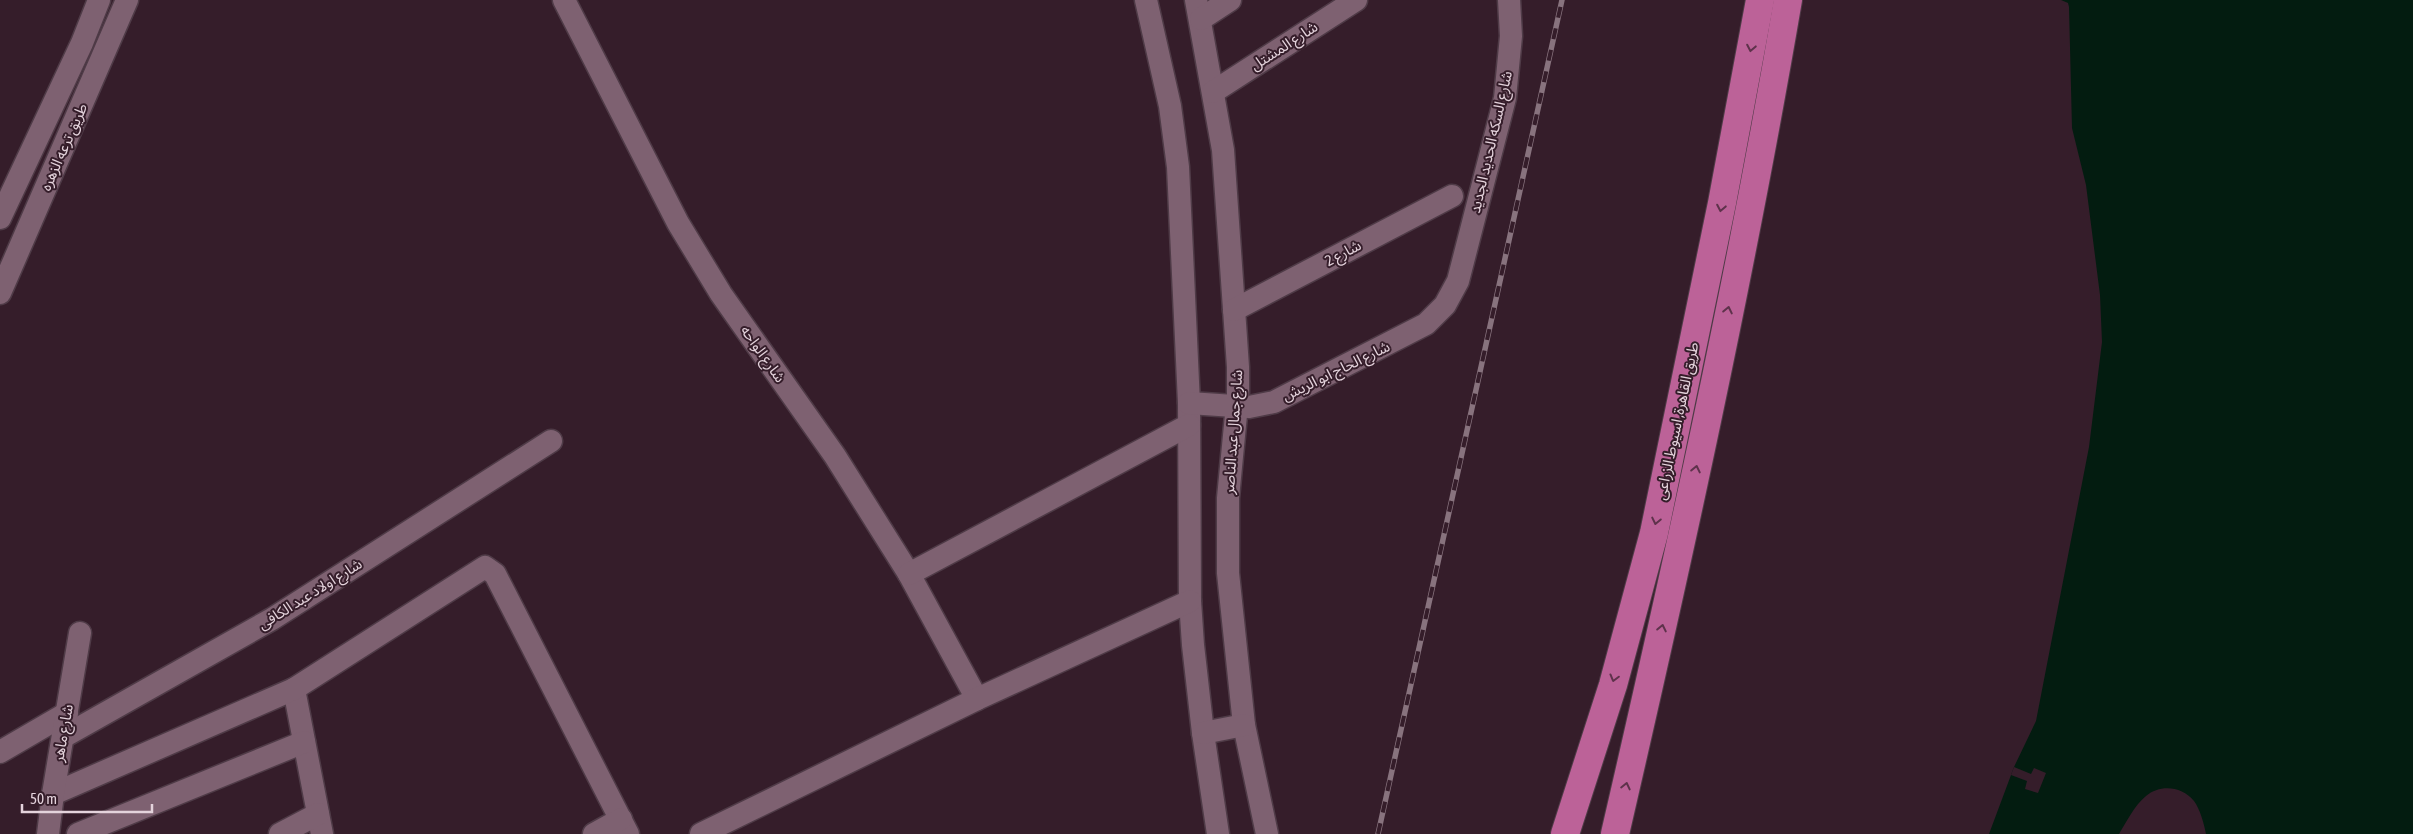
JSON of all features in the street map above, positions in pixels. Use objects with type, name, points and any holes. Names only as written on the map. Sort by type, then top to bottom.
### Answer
[{"type":"highway","name":"طريق القاهرة, اسيوط الزراعى","points":[[1565,834],[1612,685],[1654,533],[1722,203],[1760,0]]},
{"type":"highway","name":"طريق القاهرة, اسيوط الزراعى","points":[[1615,834],[1688,505],[1765,129],[1788,0]]},
{"type":"street","name":"طريق ترعه الزهره","points":[[0,218],[82,43],[99,0]]},
{"type":"street","name":"طريق ترعه الزهره","points":[[0,293],[127,0]]},
{"type":"street","name":"شارع الواحه","points":[[564,0],[678,223],[721,294],[835,456],[909,574],[978,700]]},
{"type":"street","points":[[1146,0],[1170,106],[1178,167],[1189,414],[1190,601],[1193,654],[1218,834]]},
{"type":"street","points":[[1198,10],[1230,0]]},
{"type":"street","name":"شارع المشتل","points":[[1213,92],[1356,0]]},
{"type":"street","name":"شارع السكه الحديد الجديد","points":[[1458,281],[1505,98],[1511,36],[1509,0]]},
{"type":"street","name":"شارع جمال عبد الناصر","points":[[1198,10],[1222,150],[1238,367],[1237,406],[1228,498],[1228,573],[1244,725],[1267,834]]},
{"type":"street","name":"شارع 2","points":[[1234,310],[1452,196]]},
{"type":"street","name":"شارع الحاج ابو الريش","points":[[1189,414],[1274,402],[1403,338],[1426,324],[1445,305],[1458,281]]},
{"type":"street","points":[[909,574],[1189,414]]},
{"type":"street","name":"شارع اولاد عبد الكافى","points":[[63,737],[272,619],[551,441]]},
{"type":"street","points":[[52,794],[294,689],[481,568],[489,568],[495,574],[625,827],[594,834]]},
{"type":"street","points":[[701,834],[978,700],[1190,601]]},
{"type":"street","name":"شارع ماهر","points":[[48,834],[52,794],[80,633]]},
{"type":"street","points":[[280,834],[320,824],[294,689]]},
{"type":"street","points":[[0,752],[67,713]]},
{"type":"street","points":[[1203,733],[1244,725]]},
{"type":"street","points":[[78,834],[304,742]]},
{"type":"shaded area","points":[[2061,0],[2413,0],[2413,834],[2206,834],[2200,812],[2194,801],[2183,792],[2164,788],[2152,792],[2138,804],[2119,834],[1989,834],[2014,767],[2036,721],[2089,447],[2102,342],[2100,295],[2086,185],[2072,128],[2069,7],[2068,3]]},
{"type":"pier","points":[[2014,767],[2031,774],[2034,768],[2046,773],[2038,793],[2025,789],[2027,781],[2011,775]]},
{"type":"railway","points":[[1378,834],[1562,0]]}]
